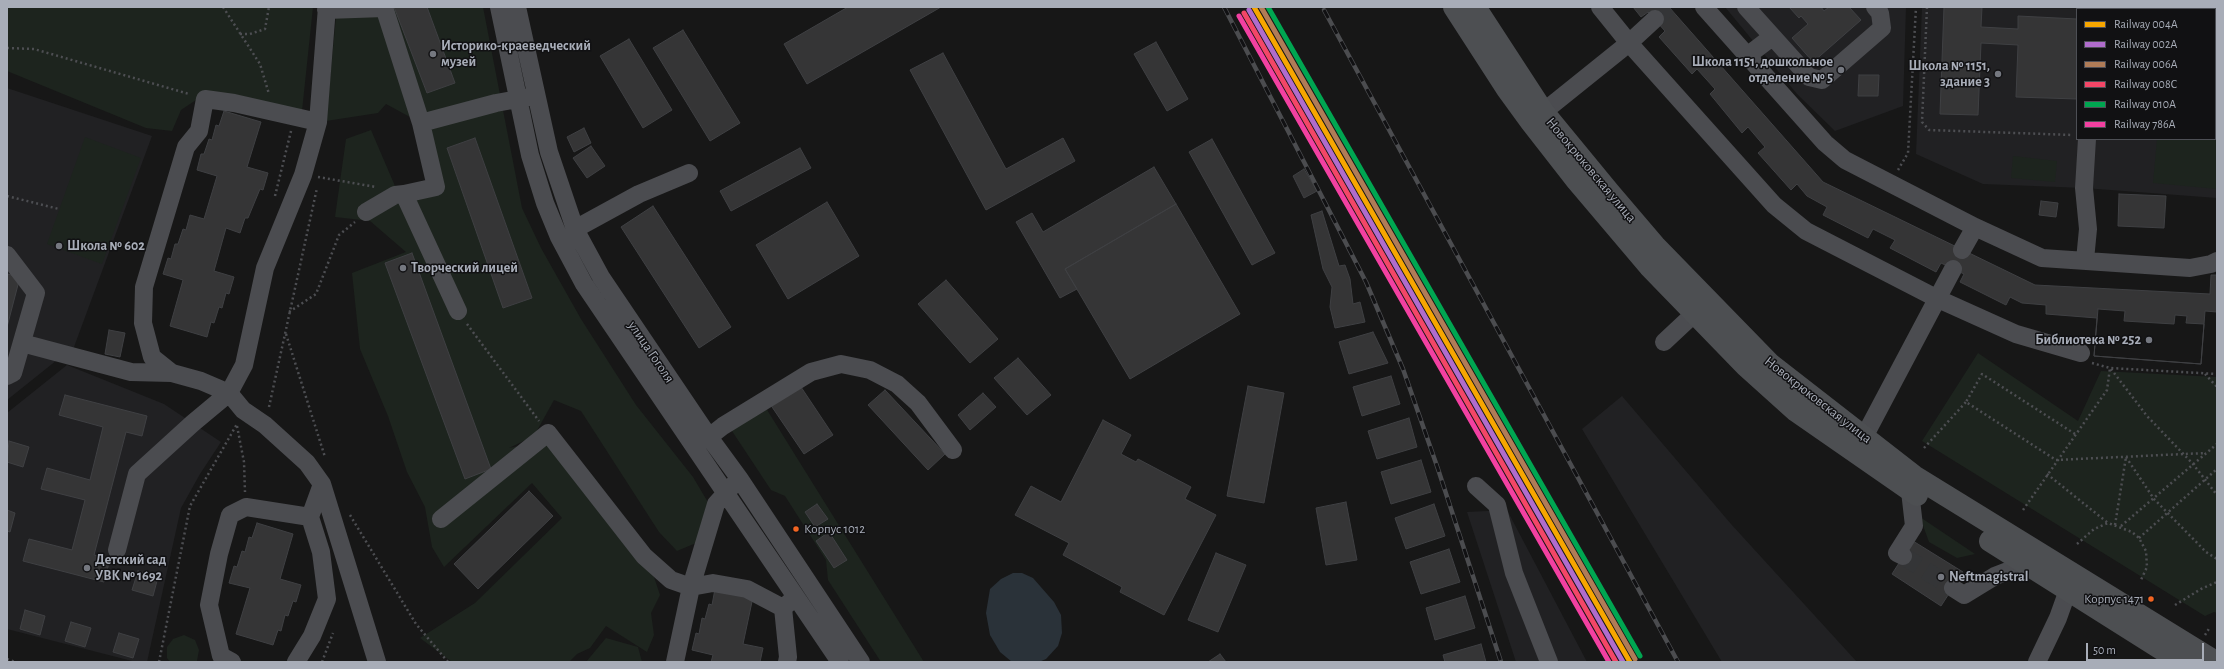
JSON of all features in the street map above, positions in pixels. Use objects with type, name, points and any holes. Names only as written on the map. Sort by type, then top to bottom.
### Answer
[{"type":"main road","name":"Новокрюковская улица","points":[[1454,7],[1503,82],[1538,117],[1655,246],[1751,346],[1910,491],[2182,662]]},
{"type":"main road","name":"Новокрюковская улица","points":[[1475,7],[1538,117],[1621,234],[1649,266],[1771,390],[1796,411],[1914,476],[1945,497],[2216,662]]},
{"type":"street","points":[[499,7],[527,98],[530,155],[545,203],[559,237],[584,284],[840,662]]},
{"type":"street","name":"улица Гоголя","points":[[517,7],[527,98],[549,152],[575,229],[601,277],[709,437],[739,478],[797,597],[861,662]]},
{"type":"street","points":[[1600,7],[1629,43],[1774,205],[1806,231],[1936,298],[2016,334],[2081,353]]},
{"type":"street","points":[[1704,7],[1825,143],[1845,160],[1975,227],[2042,258],[2190,268],[2211,264],[2217,261]]},
{"type":"street","points":[[1746,7],[1809,78],[1822,80],[1882,28],[1880,13],[1875,7]]},
{"type":"street","points":[[117,550],[137,474],[193,423],[230,393],[244,364],[266,268],[312,176],[318,122],[326,8],[384,8],[421,123],[436,187],[395,195],[366,212]]},
{"type":"street","points":[[1538,117],[1629,43],[1655,19]]},
{"type":"street","points":[[1747,56],[1772,36]]},
{"type":"street","points":[[421,123],[527,98]]},
{"type":"street","points":[[172,373],[152,357],[143,323],[144,287],[186,147],[199,131],[205,99],[274,111],[318,122]]},
{"type":"street","points":[[2086,260],[2088,229],[2084,188],[2087,140]]},
{"type":"street","points":[[575,229],[639,194],[689,173]]},
{"type":"street","points":[[404,194],[458,311]]},
{"type":"street","points":[[1962,250],[1975,227]]},
{"type":"street","points":[[7,254],[36,293],[13,373],[7,376]]},
{"type":"street","points":[[1858,444],[1953,269]]},
{"type":"street","points":[[1664,342],[1695,313]]},
{"type":"street","points":[[22,343],[131,372],[172,373],[201,381],[230,393],[240,418],[265,425],[308,463],[322,484],[377,662]]},
{"type":"street","points":[[709,437],[723,426],[811,372],[841,364],[870,370],[897,384],[918,403],[953,450]]},
{"type":"street","points":[[441,519],[548,433],[644,556],[671,580],[691,587],[713,583],[797,597]]},
{"type":"street","points":[[675,662],[691,587],[716,504],[739,478]]},
{"type":"street","points":[[296,662],[312,636],[327,599],[321,552],[310,517],[322,484]]},
{"type":"street","points":[[1476,486],[1497,505],[1514,573],[1549,662]]},
{"type":"street","points":[[1903,556],[1897,553],[1914,526],[1910,491]]},
{"type":"street","points":[[232,662],[221,656],[209,606],[219,554],[230,515],[246,507],[310,517]]},
{"type":"street","points":[[1953,588],[1964,595],[1995,576],[2026,564]]},
{"type":"street","points":[[2037,662],[2058,618],[2068,590]]},
{"type":"street","points":[[787,662],[797,597]]},
{"type":"path","points":[[240,34],[250,34],[265,29],[269,7]]},
{"type":"path","points":[[1891,183],[1908,153],[1916,7]]},
{"type":"path","points":[[1927,7],[1922,122],[1929,130],[2076,136]]},
{"type":"path","points":[[225,8],[260,64],[274,111]]},
{"type":"path","points":[[7,48],[34,49],[205,99]]},
{"type":"path","points":[[275,198],[288,140],[297,116]]},
{"type":"path","points":[[265,425],[286,334],[312,176],[386,188],[404,194]]},
{"type":"path","points":[[7,196],[59,209]]},
{"type":"path","points":[[289,312],[316,294],[339,236],[366,212]]},
{"type":"path","points":[[458,311],[548,433]]},
{"type":"path","points":[[286,334],[325,459]]},
{"type":"path","points":[[2081,353],[2094,364],[2110,368],[2217,374]]},
{"type":"path","points":[[2023,510],[2056,460],[2107,390],[2110,368]]},
{"type":"path","points":[[2110,368],[2147,416],[2193,464],[2217,495]]},
{"type":"path","points":[[2205,373],[2217,387]]},
{"type":"path","points":[[1924,448],[1966,402],[1982,374],[2075,434]]},
{"type":"path","points":[[1966,402],[2056,460],[2206,453]]},
{"type":"path","points":[[240,418],[246,507]]},
{"type":"path","points":[[159,662],[190,506],[240,418]]},
{"type":"path","points":[[2121,526],[2217,444]]},
{"type":"path","points":[[2126,457],[2154,499],[2206,552],[2217,559]]},
{"type":"path","points":[[2115,525],[2126,457]]},
{"type":"path","points":[[2139,538],[2217,469]]},
{"type":"path","points":[[2047,474],[2108,523],[2121,526],[2139,538],[2146,551],[2148,567],[2140,582]]},
{"type":"path","points":[[346,508],[416,624],[448,662]]},
{"type":"path","points":[[2077,544],[2094,529],[2108,523]]},
{"type":"path","points":[[2175,605],[2200,589],[2217,582]]},
{"type":"path","points":[[7,660],[15,662]]},
{"type":"shaded area","points":[[7,7],[313,7],[302,111],[205,94],[181,110],[172,131],[146,128],[7,71]]},
{"type":"shaded area","points":[[337,7],[394,7],[427,93],[455,83],[427,7],[483,7],[522,208],[541,248],[581,319],[636,405],[693,477],[709,504],[696,543],[677,551],[659,532],[581,411],[554,400],[534,436],[509,448],[538,442],[555,432],[594,477],[616,509],[653,574],[660,595],[651,613],[654,635],[647,652],[606,626],[590,648],[577,654],[569,662],[452,662],[420,638],[475,603],[562,518],[532,483],[444,567],[432,547],[425,507],[407,472],[388,416],[360,349],[352,273],[406,252],[370,221],[335,217],[346,139],[371,130],[395,186],[436,187],[421,123],[386,104],[378,113],[326,121]],"holes":[[[475,138],[532,298],[504,308],[447,148]]]},
{"type":"shaded area","name":"Школа 1151, дошкольное отделение № 5","points":[[1725,7],[1906,7],[1903,106],[1835,131],[1797,94]]},
{"type":"shaded area","name":"Школа № 1151, здание 3","points":[[1922,7],[2217,7],[2217,198],[2084,188],[1983,184],[1916,154]]},
{"type":"shaded area","points":[[2217,7],[2217,93],[2216,8],[2161,8]]},
{"type":"shaded area","name":"Школа № 602","points":[[7,88],[152,136],[71,355],[57,360],[7,400]]},
{"type":"shaded area","points":[[2217,135],[2217,189],[2153,183],[2157,140],[2216,140]]},
{"type":"shaded area","points":[[85,137],[141,158],[102,264],[47,244]]},
{"type":"shaded area","points":[[2013,156],[2057,161],[2055,182],[2011,178]]},
{"type":"shaded area","points":[[1978,353],[2078,421],[2101,371],[2217,377],[2217,613],[2214,612],[2205,616],[1922,441]]},
{"type":"shaded area","name":"Детский сад УВК № 1692","points":[[67,365],[164,404],[221,442],[200,474],[181,508],[147,662],[136,662],[7,629],[7,413]]},
{"type":"shaded area","points":[[1622,396],[1731,524],[1857,662],[1722,662],[1582,429]]},
{"type":"shaded area","points":[[764,405],[924,662],[881,662],[828,580],[826,560],[785,496],[771,490],[730,428]]},
{"type":"shaded area","points":[[1507,510],[1587,662],[1516,662],[1467,512]]},
{"type":"shaded area","points":[[1920,517],[1975,554],[1957,558],[1929,542]]},
{"type":"shaded area","points":[[1013,573],[1022,573],[1033,578],[1054,602],[1061,615],[1062,633],[1058,646],[1046,659],[1039,662],[1012,662],[1000,652],[990,635],[986,613],[990,589],[1001,579]]},
{"type":"shaded area","points":[[184,635],[195,640],[199,650],[197,661],[170,662],[167,658],[167,647],[173,639]]},
{"type":"shaded area","points":[[606,638],[638,647],[642,662],[586,662]]},
{"type":"building","points":[[394,7],[427,7],[455,83],[427,93]]},
{"type":"building","points":[[848,7],[941,7],[807,84],[784,44]]},
{"type":"building","points":[[1633,7],[1669,7],[1823,182],[2035,285],[2210,294],[2211,275],[2217,275],[2217,312],[2205,311],[2201,364],[2094,356],[2097,318],[2046,314],[2046,305],[2022,303],[2010,297],[2006,305],[1960,282],[1964,274],[1941,263],[1936,272],[1890,248],[1895,240],[1873,229],[1868,238],[1823,215],[1827,207],[1807,196],[1797,184],[1791,190],[1758,153],[1765,147],[1748,127],[1742,133],[1710,94],[1715,89],[1697,69],[1692,74],[1659,37],[1665,31],[1648,12],[1641,17]]},
{"type":"building","points":[[1789,7],[1821,7],[1824,11],[1829,7],[1849,7],[1861,20],[1813,62],[1792,38],[1808,24],[1801,16],[1799,18]]},
{"type":"building","points":[[1944,7],[1982,7],[1981,27],[2018,29],[2018,16],[2076,19],[2076,99],[2016,97],[2018,45],[1981,43],[1978,115],[1940,114]]},
{"type":"building","points":[[683,30],[740,123],[710,141],[653,48]]},
{"type":"building","points":[[629,39],[672,110],[643,128],[600,56]]},
{"type":"building","points":[[1156,42],[1188,99],[1167,111],[1134,54]]},
{"type":"building","points":[[943,53],[1006,169],[1063,138],[1075,161],[986,210],[910,70]]},
{"type":"building","points":[[1859,75],[1879,75],[1878,96],[1858,96]]},
{"type":"building","points":[[224,111],[261,122],[247,167],[268,173],[263,190],[260,189],[248,218],[245,218],[240,233],[226,228],[214,271],[234,277],[229,294],[226,293],[222,308],[219,307],[214,323],[211,322],[207,337],[170,326],[183,280],[163,274],[168,258],[171,259],[175,244],[178,244],[183,229],[186,230],[190,215],[204,219],[217,176],[197,170],[201,154],[204,154],[209,139],[212,140],[216,125],[219,126]]},
{"type":"building","points":[[584,128],[591,143],[574,152],[567,137]]},
{"type":"building","points":[[475,138],[532,298],[503,308],[447,148]]},
{"type":"building","points":[[1212,139],[1275,253],[1252,265],[1189,152]]},
{"type":"building","points":[[591,146],[605,166],[587,178],[573,158]]},
{"type":"building","points":[[800,148],[811,168],[731,211],[720,191]]},
{"type":"building","points":[[1154,167],[1176,204],[1065,269],[1077,289],[1060,298],[1016,222],[1032,213],[1043,232]]},
{"type":"building","points":[[1304,169],[1317,191],[1304,198],[1293,176]]},
{"type":"building","points":[[2119,194],[2166,196],[2164,228],[2118,226]]},
{"type":"building","points":[[2041,201],[2058,203],[2056,217],[2039,215]]},
{"type":"building","points":[[827,202],[859,256],[788,299],[756,245]]},
{"type":"building","points":[[1176,204],[1240,314],[1130,379],[1065,269]]},
{"type":"building","points":[[653,206],[731,327],[699,348],[621,227]]},
{"type":"building","points":[[1322,211],[1339,266],[1345,265],[1350,279],[1353,304],[1360,302],[1365,322],[1335,328],[1330,307],[1332,287],[1323,269],[1311,215]]},
{"type":"building","points":[[412,253],[491,469],[465,479],[385,263]]},
{"type":"building","points":[[7,274],[20,277],[7,327]]},
{"type":"building","points":[[946,280],[998,339],[970,363],[918,304]]},
{"type":"building","name":"Библиотека № 252","points":[[2098,309],[2125,311],[2124,321],[2174,324],[2175,315],[2187,316],[2186,323],[2204,324],[2201,364],[2094,356]]},
{"type":"building","points":[[109,330],[125,333],[120,357],[105,354]]},
{"type":"building","points":[[1373,332],[1388,363],[1349,374],[1339,342]]},
{"type":"building","points":[[1018,358],[1051,395],[1027,415],[994,378]]},
{"type":"building","points":[[1391,376],[1400,404],[1362,416],[1353,387]]},
{"type":"building","points":[[799,384],[833,435],[804,454],[770,404]]},
{"type":"building","points":[[1248,386],[1284,393],[1264,503],[1227,496]]},
{"type":"building","points":[[885,390],[945,454],[928,470],[868,405]]},
{"type":"building","points":[[983,393],[996,407],[970,430],[958,415]]},
{"type":"building","points":[[65,395],[147,416],[142,436],[126,432],[94,555],[110,559],[104,582],[23,561],[29,539],[72,550],[85,500],[41,489],[47,468],[90,480],[103,427],[59,415]]},
{"type":"building","points":[[1409,418],[1417,447],[1377,459],[1368,431]]},
{"type":"building","points":[[1103,420],[1131,435],[1121,454],[1136,462],[1138,459],[1191,487],[1185,499],[1216,515],[1164,615],[1120,592],[1122,587],[1063,555],[1069,543],[1015,515],[1031,486],[1061,502]]},
{"type":"building","points":[[9,441],[29,447],[23,467],[7,462]]},
{"type":"building","points":[[1421,460],[1431,492],[1391,504],[1381,472]]},
{"type":"building","points":[[529,491],[553,516],[478,589],[454,564]]},
{"type":"building","points":[[1346,502],[1357,560],[1326,565],[1316,508]]},
{"type":"building","points":[[817,504],[828,519],[815,527],[805,512]]},
{"type":"building","points":[[1434,504],[1445,536],[1406,549],[1395,518]]},
{"type":"building","points":[[7,510],[15,513],[10,532],[7,531]]},
{"type":"building","points":[[257,523],[293,534],[280,579],[301,585],[296,602],[293,601],[288,616],[285,615],[281,631],[278,630],[273,645],[236,634],[250,588],[229,583],[234,566],[237,567],[242,551],[245,552],[249,537],[252,538]]},
{"type":"building","points":[[829,532],[847,560],[834,568],[816,541]]},
{"type":"building","points":[[1913,541],[1963,572],[1941,606],[1892,574]]},
{"type":"building","points":[[1449,549],[1460,582],[1421,594],[1410,562]]},
{"type":"building","points":[[1216,553],[1246,565],[1218,632],[1188,620]]},
{"type":"building","points":[[138,571],[158,577],[153,596],[132,590]]},
{"type":"building","points":[[715,589],[753,597],[743,644],[763,648],[760,662],[711,662],[713,655],[692,650],[696,633],[699,634],[702,618],[705,619],[709,604],[712,605]]},
{"type":"building","points":[[1465,596],[1475,628],[1435,640],[1426,608]]},
{"type":"building","points":[[25,610],[45,616],[40,635],[20,629]]},
{"type":"building","points":[[71,622],[91,628],[85,647],[65,641]]},
{"type":"building","points":[[119,633],[139,639],[133,658],[113,652]]},
{"type":"building","points":[[1481,644],[1486,662],[1445,662],[1443,655]]},
{"type":"building","points":[[1220,654],[1226,662],[1208,662]]},
{"type":"tunnel","points":[[1655,19],[1669,7]]},
{"type":"tunnel","points":[[1903,556],[1953,588]]},
{"type":"railway","points":[[1224,7],[1366,282],[1403,369],[1438,469],[1501,662]]},
{"type":"railway","points":[[1324,10],[1678,662]]},
{"type":"rail line","name":"004А","points":[[1254,7],[1630,662]]},
{"type":"rail line","name":"006А","points":[[1261,7],[1635,659]]},
{"type":"rail line","name":"010А","points":[[1268,7],[1640,656]]},
{"type":"rail line","name":"002А","points":[[1249,10],[1623,662]]},
{"type":"rail line","name":"008С","points":[[1244,13],[1616,662]]},
{"type":"rail line","name":"786А","points":[[1239,16],[1609,662]]},
{"type":"place","name":"Историко-краеведческий музей","points":[[433,54]]},
{"type":"place","name":"Школа 1151, дошкольное отделение № 5","points":[[1841,70]]},
{"type":"place","name":"Школа № 1151, здание 3","points":[[1998,74]]},
{"type":"place","name":"Школа № 602","points":[[59,246]]},
{"type":"place","name":"Творческий лицей","points":[[403,268]]},
{"type":"place","name":"Библиотека № 252","points":[[2149,340]]},
{"type":"place","name":"Корпус 1012","points":[[796,529]]},
{"type":"place","name":"Детский сад УВК № 1692","points":[[87,568]]},
{"type":"place","name":"Neftmagistral","points":[[1941,577]]},
{"type":"place","name":"Корпус 1471","points":[[2151,599]]}]
